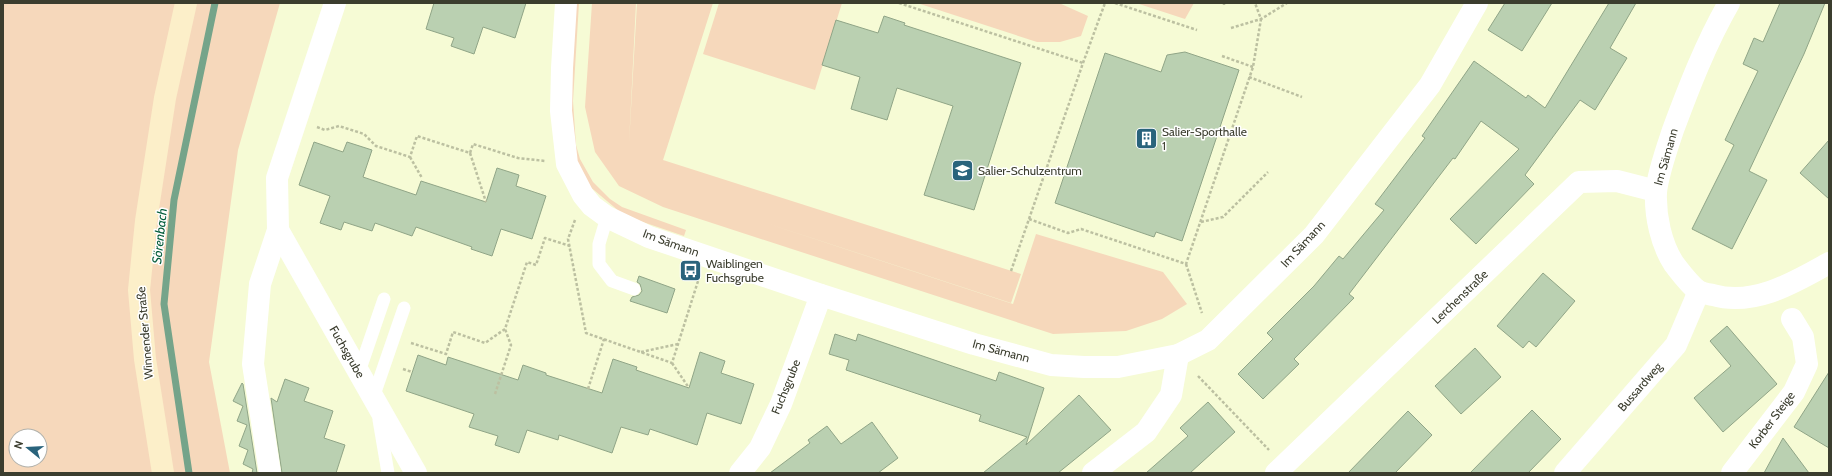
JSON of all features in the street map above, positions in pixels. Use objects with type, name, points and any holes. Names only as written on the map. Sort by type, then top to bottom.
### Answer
[{"type":"street","name":"Winnender Straße","points":[[163,473],[145,359],[139,290],[146,222],[165,98],[186,3]]},
{"type":"street","name":"Fuchsgrube","points":[[270,473],[253,364],[260,284],[278,230],[277,178],[335,3]]},
{"type":"street","name":"Im Sämann","points":[[566,3],[561,111],[567,164],[583,195],[592,206],[607,217],[649,237],[821,296],[974,344],[1051,365],[1118,367],[1178,355],[1208,340],[1314,235],[1430,84],[1477,3]]},
{"type":"street","name":"Im Sämann","points":[[1729,3],[1701,59],[1679,114],[1666,151],[1656,191],[1658,223],[1667,253],[1681,273],[1699,291],[1718,297],[1738,298],[1767,293],[1794,283],[1829,263]]},
{"type":"street","name":"Lerchenstraße","points":[[1280,469],[1580,182],[1617,181],[1656,191]]},
{"type":"street","name":"Fuchsgrube","points":[[278,230],[416,473]]},
{"type":"street","name":"Bussardweg","points":[[1565,473],[1676,345],[1699,291]]},
{"type":"street","name":"Fuchsgrube","points":[[740,473],[760,448],[781,404],[821,296]]},
{"type":"street","name":"Korber Steige","points":[[1732,473],[1794,392],[1807,364],[1803,337],[1792,319]]},
{"type":"street","points":[[1094,473],[1146,432],[1171,395],[1178,355]]},
{"type":"lane","points":[[607,217],[599,244],[599,264],[612,281],[634,288]]},
{"type":"lane","points":[[359,372],[384,299]]},
{"type":"lane","points":[[388,473],[375,401],[404,308]]},
{"type":"path","points":[[900,3],[1083,62]]},
{"type":"path","points":[[1011,271],[1083,62],[1105,3]]},
{"type":"path","points":[[1115,3],[1197,30]]},
{"type":"path","points":[[1202,313],[1186,264],[1253,67],[1261,19],[1255,3]]},
{"type":"path","points":[[1231,28],[1261,19],[1287,3]]},
{"type":"path","points":[[1222,56],[1253,67]]},
{"type":"path","points":[[1250,77],[1302,97]]},
{"type":"path","points":[[296,119],[325,130],[339,126],[364,134],[376,146],[410,158],[422,178]]},
{"type":"path","points":[[410,158],[417,136],[470,153]]},
{"type":"path","points":[[486,202],[470,153],[473,144],[518,158],[567,164]]},
{"type":"path","points":[[1201,222],[1223,217],[1268,172]]},
{"type":"path","points":[[1029,219],[1068,233],[1081,229],[1186,264]]},
{"type":"path","points":[[412,342],[446,354],[453,332],[484,343],[505,329],[527,262],[536,265],[545,238],[570,246]]},
{"type":"path","points":[[495,394],[511,345],[505,329]]},
{"type":"path","points":[[588,389],[604,339]]},
{"type":"path","points":[[641,352],[678,344]]},
{"type":"path","points":[[1178,355],[1280,469]]},
{"type":"path","points":[[672,363],[689,388]]},
{"type":"path","points":[[403,369],[412,372]]},
{"type":"shaded area","points":[[3,3],[280,3],[238,150],[209,362],[230,473],[3,473]]},
{"type":"shaded area","points":[[573,3],[579,3],[573,101],[576,145],[580,159],[593,182],[610,199],[622,207],[686,230],[684,236],[640,221],[620,212],[588,185],[575,160],[568,122]]},
{"type":"shaded area","points":[[592,3],[636,3],[629,144],[637,3],[713,3],[663,160],[1021,274],[1011,303],[628,178],[1013,304],[1036,234],[1163,272],[1187,304],[1162,319],[1126,331],[1053,334],[663,207],[619,186],[595,152],[585,107]]},
{"type":"shaded area","points":[[719,3],[842,3],[815,90],[703,54]]},
{"type":"shaded area","points":[[917,3],[1059,3],[1088,16],[1081,36],[1060,42],[1037,42]]},
{"type":"shaded area","points":[[1136,3],[1194,3],[1185,19]]},
{"type":"building","points":[[434,3],[526,3],[515,38],[483,27],[474,54],[451,46],[454,38],[426,29]]},
{"type":"building","points":[[1505,3],[1552,3],[1522,51],[1488,30]]},
{"type":"building","points":[[1609,3],[1636,3],[1610,48],[1627,58],[1595,110],[1580,100],[1525,175],[1534,184],[1476,244],[1450,219],[1519,149],[1481,121],[1455,159],[1453,158],[1349,294],[1354,298],[1294,359],[1299,364],[1263,399],[1238,374],[1273,339],[1267,333],[1314,286],[1339,256],[1343,259],[1384,210],[1375,204],[1425,138],[1422,136],[1474,61],[1526,98],[1528,95],[1545,108]]},
{"type":"building","points":[[1780,3],[1825,3],[1804,54],[1749,171],[1767,180],[1732,249],[1692,229],[1734,145],[1725,140],[1758,71],[1743,64],[1754,38],[1763,42]]},
{"type":"building","points":[[884,16],[905,23],[904,25],[1021,63],[974,210],[924,195],[953,106],[897,88],[887,120],[851,109],[860,77],[822,65],[836,20],[878,33]]},
{"type":"building","name":"Salier-Sporthalle 1","points":[[1185,52],[1239,70],[1182,241],[1156,232],[1154,237],[1055,203],[1105,53],[1161,72],[1167,55]]},
{"type":"building","points":[[1829,140],[1829,199],[1800,173]]},
{"type":"building","points":[[314,142],[343,152],[347,142],[372,150],[363,177],[416,195],[421,181],[486,202],[497,168],[519,175],[516,186],[546,196],[532,239],[501,229],[492,256],[471,249],[472,247],[416,227],[412,236],[375,223],[372,231],[344,222],[341,230],[320,223],[330,196],[299,185]]},
{"type":"building","points":[[1543,273],[1575,301],[1536,347],[1529,341],[1523,348],[1497,326]]},
{"type":"building","points":[[639,276],[675,289],[667,313],[630,301],[632,297],[639,295],[642,291],[640,284],[637,282]]},
{"type":"building","points":[[1727,326],[1777,384],[1723,432],[1694,398],[1731,366],[1710,341]]},
{"type":"building","points":[[835,334],[856,341],[858,334],[996,381],[999,372],[1044,388],[1026,445],[1079,395],[1111,430],[1058,473],[983,473],[1027,437],[979,421],[981,415],[846,370],[849,360],[829,354]]},
{"type":"building","points":[[1475,348],[1501,377],[1461,414],[1435,386]]},
{"type":"building","points":[[700,352],[725,361],[721,373],[754,384],[741,424],[707,413],[697,445],[650,429],[648,435],[621,427],[612,453],[559,435],[558,440],[527,430],[519,453],[495,445],[498,436],[469,427],[474,414],[406,391],[418,355],[446,365],[448,357],[518,380],[523,365],[546,373],[546,375],[602,393],[613,359],[637,367],[636,370],[689,388]]},
{"type":"building","points":[[1829,372],[1829,448],[1794,427]]},
{"type":"building","points":[[285,379],[309,388],[304,401],[333,411],[324,438],[345,445],[336,473],[282,473],[271,398],[277,402]]},
{"type":"building","points":[[242,383],[257,473],[252,473],[253,469],[243,464],[248,450],[239,446],[247,425],[237,421],[243,406],[233,401]]},
{"type":"building","points":[[1208,402],[1235,432],[1190,473],[1146,473],[1188,436],[1180,428]]},
{"type":"building","points":[[1532,410],[1561,439],[1528,473],[1470,473]]},
{"type":"building","points":[[1408,411],[1432,435],[1395,473],[1348,473]]},
{"type":"building","points":[[872,422],[898,458],[878,473],[770,473],[810,443],[808,440],[827,426],[841,444]]},
{"type":"building","points":[[1783,438],[1809,473],[1764,473]]},
{"type":"waterway","name":"Sörenbach","points":[[189,473],[164,304],[174,200],[215,3]]},
{"type":"place","name":"Salier-Sporthalle 1","points":[[1146,139]]},
{"type":"place","name":"Salier-Schulzentrum","points":[[963,171]]},
{"type":"place","name":"Waiblingen Fuchsgrube","points":[[690,271]]}]
